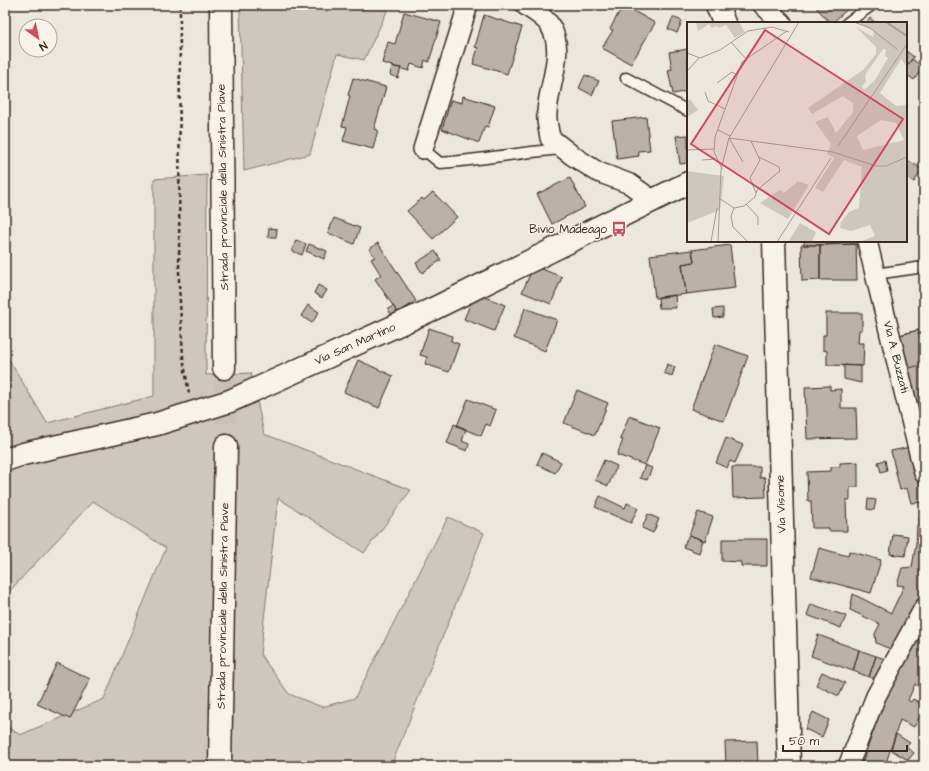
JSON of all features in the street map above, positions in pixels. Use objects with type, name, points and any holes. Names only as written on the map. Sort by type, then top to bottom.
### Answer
[{"type":"street","name":"Strada provinciale della Sinistra Piave","points":[[221,5],[224,368]]},
{"type":"street","points":[[423,149],[468,5]]},
{"type":"street","points":[[525,5],[549,23],[556,38],[557,58],[550,84],[547,115],[550,138],[598,172],[630,184],[652,200]]},
{"type":"street","points":[[717,5],[724,22]]},
{"type":"street","points":[[767,6],[781,22]]},
{"type":"street","name":"Via San Martino","points":[[5,460],[23,454],[157,424],[193,413],[253,391],[435,308],[687,183]]},
{"type":"street","name":"Via Visome","points":[[774,242],[789,766]]},
{"type":"street","name":"Via A. Buzzati","points":[[867,242],[924,473]]},
{"type":"street","name":"Strada provinciale della Sinistra Piave","points":[[220,766],[226,446]]},
{"type":"street","points":[[848,766],[876,696],[924,608]]},
{"type":"lane","points":[[848,22],[872,5]]},
{"type":"lane","points":[[626,78],[687,110]]},
{"type":"lane","points":[[423,149],[440,163],[477,161],[521,152],[564,149]]},
{"type":"lane","points":[[875,274],[924,267]]},
{"type":"path","points":[[180,5],[179,284],[182,357],[193,413]]},
{"type":"shaded area","points":[[240,5],[390,5],[364,60],[337,54],[310,154],[244,171]]},
{"type":"shaded area","points":[[207,175],[206,375],[251,373],[264,434],[411,490],[364,553],[278,498],[260,654],[289,694],[322,707],[355,698],[448,517],[484,533],[391,766],[5,766],[5,725],[20,735],[104,699],[166,548],[93,501],[5,596],[5,353],[47,423],[154,396],[154,179]]},
{"type":"building","points":[[623,5],[655,23],[631,64],[602,48],[613,30],[610,29]]},
{"type":"building","points":[[814,5],[852,5],[833,22],[829,22]]},
{"type":"building","points":[[852,5],[859,5],[855,8]]},
{"type":"building","points":[[404,12],[441,22],[429,62],[425,60],[423,68],[411,64],[409,71],[382,63],[388,42],[395,44]]},
{"type":"building","points":[[484,15],[522,27],[507,74],[473,64],[478,48],[475,47]]},
{"type":"building","points":[[673,17],[682,21],[677,33],[668,29]]},
{"type":"building","points":[[870,18],[875,22],[867,22]]},
{"type":"building","points":[[687,49],[687,91],[673,94],[668,70],[672,69],[669,52]]},
{"type":"building","points":[[907,52],[914,57],[907,66]]},
{"type":"building","points":[[912,59],[923,67],[914,80],[907,75],[907,66]]},
{"type":"building","points":[[392,66],[401,68],[398,78],[390,75]]},
{"type":"building","points":[[585,75],[599,81],[592,95],[579,88]]},
{"type":"building","points":[[353,78],[386,87],[374,129],[378,130],[373,149],[343,141],[347,127],[342,126]]},
{"type":"building","points":[[463,96],[495,106],[488,127],[485,126],[479,143],[442,129],[451,100],[462,103]]},
{"type":"building","points":[[646,117],[650,150],[638,151],[639,156],[617,159],[612,121]]},
{"type":"building","points":[[687,135],[687,163],[680,164],[676,136]]},
{"type":"building","points":[[909,161],[922,169],[914,182],[907,178],[907,164]]},
{"type":"building","points":[[570,178],[585,207],[552,224],[537,194]]},
{"type":"building","points":[[433,192],[457,217],[433,239],[407,211],[422,198],[424,200]]},
{"type":"building","points":[[334,218],[360,228],[354,244],[328,233]]},
{"type":"building","points":[[269,228],[277,229],[276,237],[268,237]]},
{"type":"building","points":[[296,240],[306,244],[302,255],[292,251]]},
{"type":"building","points":[[804,242],[854,242],[854,244],[804,245]]},
{"type":"building","points":[[378,243],[416,301],[398,313],[375,279],[381,275],[371,259],[375,257],[369,249]]},
{"type":"building","points":[[309,244],[327,251],[324,259],[306,251]]},
{"type":"building","points":[[856,244],[857,280],[820,280],[820,245]]},
{"type":"building","points":[[730,245],[735,288],[686,294],[682,264],[694,262],[692,250]]},
{"type":"building","points":[[801,245],[820,245],[820,280],[802,281]]},
{"type":"building","points":[[692,250],[694,262],[682,264],[686,294],[655,298],[650,255]]},
{"type":"building","points":[[435,251],[441,260],[422,273],[416,263]]},
{"type":"building","points":[[534,266],[562,277],[551,304],[522,292]]},
{"type":"building","points":[[318,285],[327,290],[322,298],[314,293]]},
{"type":"building","points":[[475,293],[505,305],[494,331],[464,319]]},
{"type":"building","points":[[675,295],[676,308],[659,308],[658,297]]},
{"type":"building","points":[[308,305],[319,312],[312,323],[301,316]]},
{"type":"building","points":[[393,306],[398,313],[392,316],[388,309]]},
{"type":"building","points":[[525,308],[557,320],[545,351],[514,338]]},
{"type":"building","points":[[723,308],[723,317],[714,318],[713,309]]},
{"type":"building","points":[[826,313],[862,313],[862,330],[859,330],[858,343],[864,343],[863,366],[827,365],[827,351],[823,350],[823,335],[826,335]]},
{"type":"building","points":[[429,328],[452,336],[451,341],[459,344],[449,372],[425,364],[427,357],[420,355]]},
{"type":"building","points":[[918,330],[924,351],[924,434],[896,336]]},
{"type":"building","points":[[918,330],[924,351],[924,364],[906,369],[896,336]]},
{"type":"building","points":[[715,344],[748,356],[724,421],[691,409]]},
{"type":"building","points":[[358,360],[393,376],[379,408],[344,392]]},
{"type":"building","points":[[667,364],[675,367],[672,376],[664,373]]},
{"type":"building","points":[[844,365],[861,366],[861,383],[844,379]]},
{"type":"building","points":[[830,386],[830,390],[841,389],[841,408],[856,408],[857,438],[807,439],[805,387]]},
{"type":"building","points":[[577,390],[608,403],[595,435],[564,423]]},
{"type":"building","points":[[468,399],[496,410],[490,426],[486,424],[481,436],[457,426]]},
{"type":"building","points":[[629,416],[660,428],[645,465],[617,455],[623,440],[620,439]]},
{"type":"building","points":[[454,424],[466,429],[462,441],[469,444],[467,451],[447,443]]},
{"type":"building","points":[[726,438],[743,445],[735,463],[730,461],[727,468],[716,463]]},
{"type":"building","points":[[915,446],[924,483],[924,502],[911,503],[907,488],[900,490],[891,451]]},
{"type":"building","points":[[542,453],[561,462],[555,473],[537,464]]},
{"type":"building","points":[[604,460],[617,466],[608,486],[595,480]]},
{"type":"building","points":[[885,460],[887,470],[881,472],[878,462]]},
{"type":"building","points":[[858,462],[858,487],[850,487],[850,500],[846,500],[847,531],[829,531],[829,528],[812,528],[811,501],[808,501],[807,472],[831,471],[831,467],[840,467],[840,463]]},
{"type":"building","points":[[645,465],[652,468],[647,480],[640,478]]},
{"type":"building","points":[[732,467],[760,467],[760,478],[765,477],[766,497],[733,498]]},
{"type":"building","points":[[600,496],[625,508],[627,503],[638,508],[631,523],[595,507]]},
{"type":"building","points":[[868,499],[876,500],[874,510],[867,509]]},
{"type":"building","points":[[698,512],[713,517],[705,541],[689,535]]},
{"type":"building","points":[[648,514],[659,519],[653,533],[642,528]]},
{"type":"building","points":[[919,518],[924,518],[924,525],[920,525]]},
{"type":"building","points":[[917,525],[924,525],[924,600],[895,651],[876,643],[875,634],[880,624],[850,610],[853,594],[891,613],[904,586],[897,585],[902,568],[912,567],[916,544]]},
{"type":"building","points":[[893,534],[908,536],[905,556],[890,554]]},
{"type":"building","points":[[689,535],[703,540],[699,553],[683,547]]},
{"type":"building","points":[[722,539],[767,539],[767,566],[741,566],[741,562],[722,561]]},
{"type":"building","points":[[819,548],[848,556],[849,551],[881,560],[871,593],[811,577]]},
{"type":"building","points":[[811,604],[846,616],[841,628],[807,615]]},
{"type":"building","points":[[924,620],[924,663],[922,668],[924,670],[924,685],[921,684],[919,687],[915,684],[908,700],[911,702],[913,699],[924,705],[924,719],[919,718],[914,727],[900,720],[885,766],[861,766],[896,667]]},
{"type":"building","points":[[818,635],[859,650],[853,671],[811,656]]},
{"type":"building","points":[[859,650],[876,656],[869,677],[853,671]]},
{"type":"building","points":[[876,656],[889,660],[882,681],[869,677]]},
{"type":"building","points":[[57,663],[90,679],[70,719],[37,704]]},
{"type":"building","points":[[822,672],[845,683],[839,696],[816,685]]},
{"type":"building","points":[[813,712],[829,720],[822,737],[805,729]]},
{"type":"building","points":[[896,734],[910,743],[906,747],[914,753],[908,760],[891,750]]},
{"type":"building","points":[[757,741],[758,766],[726,766],[725,742]]},
{"type":"tunnel","points":[[224,368],[226,446]]},
{"type":"place","name":"Bivio Madeago","points":[[619,229]]}]
